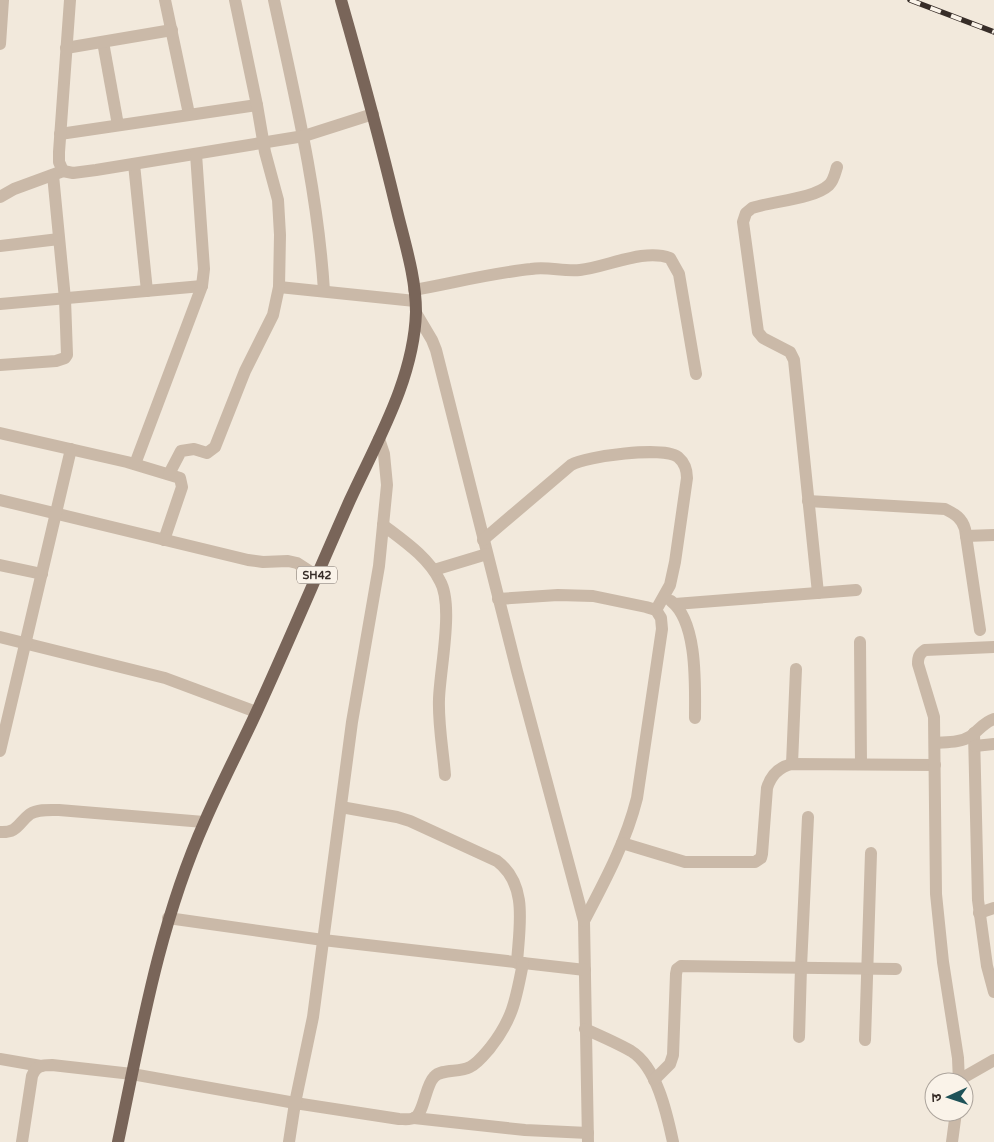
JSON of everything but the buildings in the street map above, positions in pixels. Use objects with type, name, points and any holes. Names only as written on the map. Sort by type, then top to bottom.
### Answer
[{"type":"main road","name":"SH42","points":[[118,1142],[153,974],[168,918],[204,822],[256,712],[379,439],[399,391],[410,354],[415,301],[406,250],[373,114],[341,0]]},
{"type":"street","points":[[0,44],[3,0]]},
{"type":"street","points":[[0,365],[56,361],[65,358],[68,350],[59,239],[58,173],[70,0]]},
{"type":"street","points":[[165,0],[189,114]]},
{"type":"street","points":[[169,474],[181,452],[194,449],[207,452],[215,447],[246,371],[273,315],[278,287],[280,235],[278,200],[263,143],[235,0]]},
{"type":"street","points":[[274,0],[304,136],[320,234],[324,291]]},
{"type":"street","points":[[66,48],[172,30]]},
{"type":"street","points":[[102,42],[118,125]]},
{"type":"street","points":[[60,134],[257,105]]},
{"type":"street","points":[[0,196],[58,173],[72,173],[134,164],[304,136],[373,114]]},
{"type":"street","points":[[135,464],[202,286],[204,258],[196,154]]},
{"type":"street","points":[[134,164],[147,291]]},
{"type":"street","points":[[818,593],[794,360],[790,352],[763,338],[758,332],[743,222],[746,213],[752,208],[817,192],[829,184],[837,166]]},
{"type":"street","points":[[0,246],[59,239]]},
{"type":"street","points":[[278,287],[415,301],[532,268],[573,271],[644,256],[665,256],[670,258],[679,274],[696,374]]},
{"type":"street","points":[[0,304],[202,286]]},
{"type":"street","points":[[0,1059],[41,1066],[52,1065],[132,1074],[295,1103],[399,1119],[414,1118],[588,1138],[584,921],[498,599],[436,350],[415,301]]},
{"type":"street","points":[[0,433],[135,464],[180,478],[182,488],[164,540]]},
{"type":"street","points":[[289,1142],[313,1017],[352,722],[379,566],[387,485],[384,454],[379,439]]},
{"type":"street","points":[[0,751],[5,709],[26,643],[71,449]]},
{"type":"street","points":[[483,540],[578,461],[611,455],[657,452],[677,457],[687,469],[687,478],[670,585],[670,600],[682,614],[690,640],[695,718]]},
{"type":"street","points":[[0,500],[255,561],[297,563],[316,576]]},
{"type":"street","points":[[808,501],[946,509],[956,515],[963,522],[966,536],[980,630]]},
{"type":"street","points":[[383,525],[422,557],[434,570],[441,582],[446,601],[439,699],[445,775]]},
{"type":"street","points":[[966,536],[994,535]]},
{"type":"street","points":[[434,570],[487,554]]},
{"type":"street","points":[[0,565],[42,574]]},
{"type":"street","points":[[656,610],[670,600],[856,590]]},
{"type":"street","points":[[498,599],[558,595],[593,596],[646,606],[656,610],[661,618],[660,638],[637,798],[622,844],[584,921]]},
{"type":"street","points":[[0,637],[166,678],[256,712]]},
{"type":"street","points":[[860,642],[861,764]]},
{"type":"street","points":[[958,1072],[956,1041],[938,918],[934,717],[918,664],[918,658],[920,653],[925,650],[994,647]]},
{"type":"street","points":[[792,764],[796,669]]},
{"type":"street","points":[[994,719],[990,720],[974,739],[979,913],[987,966],[994,992]]},
{"type":"street","points":[[935,743],[974,739],[994,744]]},
{"type":"street","points":[[622,844],[685,862],[759,861],[762,854],[768,784],[780,768],[792,764],[935,765]]},
{"type":"street","points":[[341,808],[397,817],[410,821],[497,861],[504,866],[514,880],[519,898],[520,963],[516,1000],[510,1017],[500,1036],[483,1057],[470,1067],[435,1075],[426,1090],[419,1115],[414,1118]]},
{"type":"street","points":[[0,832],[12,831],[32,813],[41,810],[204,822]]},
{"type":"street","points":[[799,1037],[808,817]]},
{"type":"street","points":[[865,1040],[870,853]]},
{"type":"street","points":[[979,913],[994,908]]},
{"type":"street","points":[[168,918],[323,940],[584,970]]},
{"type":"street","points":[[654,1080],[670,1064],[673,1055],[676,974],[677,969],[681,966],[896,969]]},
{"type":"street","points":[[586,1029],[632,1052],[646,1066],[654,1080],[664,1108],[673,1142]]},
{"type":"street","points":[[974,1072],[994,1060]]},
{"type":"street","points":[[22,1142],[32,1076],[35,1069],[41,1066]]},
{"type":"street","points":[[952,1142],[955,1122]]},
{"type":"railway","points":[[910,0],[994,32]]}]
